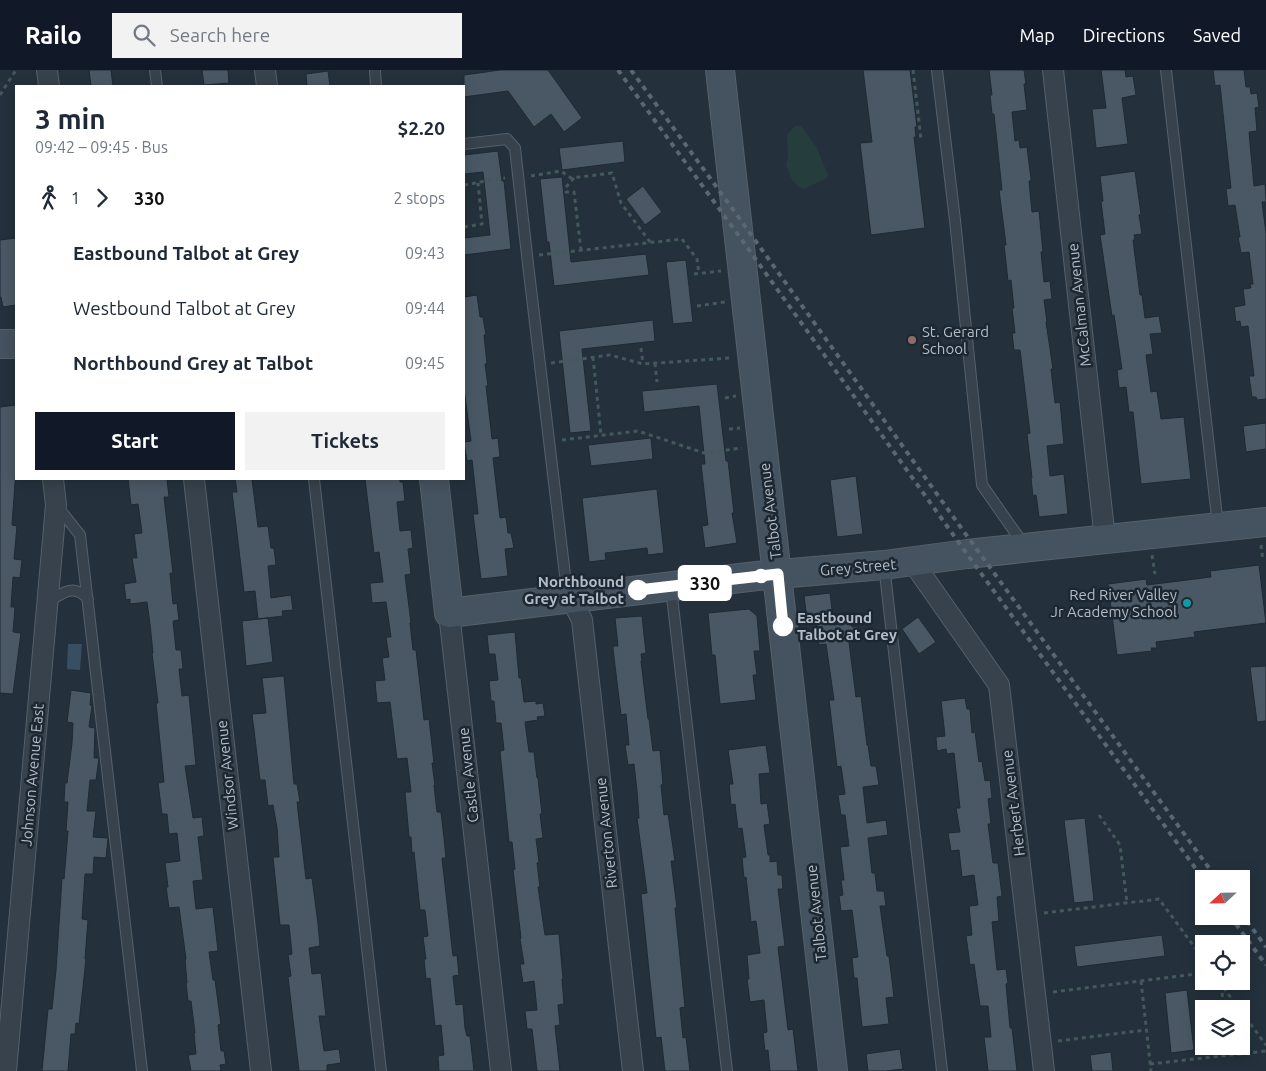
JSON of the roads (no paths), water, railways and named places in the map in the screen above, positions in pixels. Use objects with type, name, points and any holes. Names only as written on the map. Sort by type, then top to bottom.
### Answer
[{"type":"street","points":[[47,70],[49,85]]},
{"type":"street","points":[[265,70],[267,85]]},
{"type":"street","name":"Talbot Avenue","points":[[720,70],[833,1071]]},
{"type":"street","name":"McCalman Avenue","points":[[1053,70],[1105,539]]},
{"type":"street","points":[[0,344],[15,344]]},
{"type":"street","name":"Johnson Avenue East","points":[[6,1071],[56,505],[53,480]]},
{"type":"street","name":"Windsor Avenue","points":[[194,480],[261,1071]]},
{"type":"street","name":"Castle Avenue","points":[[434,480],[501,1071]]},
{"type":"street","name":"Grey Street","points":[[450,613],[778,574],[884,565],[1218,527],[1264,532]]},
{"type":"street","name":"Herbert Avenue","points":[[912,561],[999,685],[1044,1071]]},
{"type":"street","name":"Riverton Avenue","points":[[571,598],[582,620],[633,1071]]},
{"type":"lane","points":[[155,70],[157,85]]},
{"type":"lane","points":[[374,70],[376,85]]},
{"type":"lane","points":[[937,70],[954,211],[982,485],[1026,548]]},
{"type":"lane","points":[[1166,70],[1218,527]]},
{"type":"lane","points":[[465,144],[507,139],[515,148],[565,575],[571,598]]},
{"type":"lane","points":[[314,480],[381,1071]]},
{"type":"lane","points":[[56,505],[80,536],[142,1071]]},
{"type":"lane","points":[[884,565],[942,1071]]},
{"type":"lane","points":[[671,587],[727,1071]]},
{"type":"lane","points":[[48,602],[60,594],[70,591],[79,591],[88,599]]},
{"type":"water","points":[[68,644],[82,644],[80,670],[67,669]]},
{"type":"railway","points":[[618,70],[1197,870]]},
{"type":"railway","points":[[631,70],[1210,870]]},
{"type":"railway","points":[[1237,925],[1266,965]]},
{"type":"railway","points":[[1250,925],[1266,947]]},
{"type":"place","name":"St. Gerard School","points":[[912,340]]},
{"type":"place","name":"Northbound Grey at Talbot","points":[[638,590]]},
{"type":"place","name":"Red River Valley Jr Academy School","points":[[1187,603]]},
{"type":"place","name":"Eastbound Talbot at Grey","points":[[783,626]]}]
